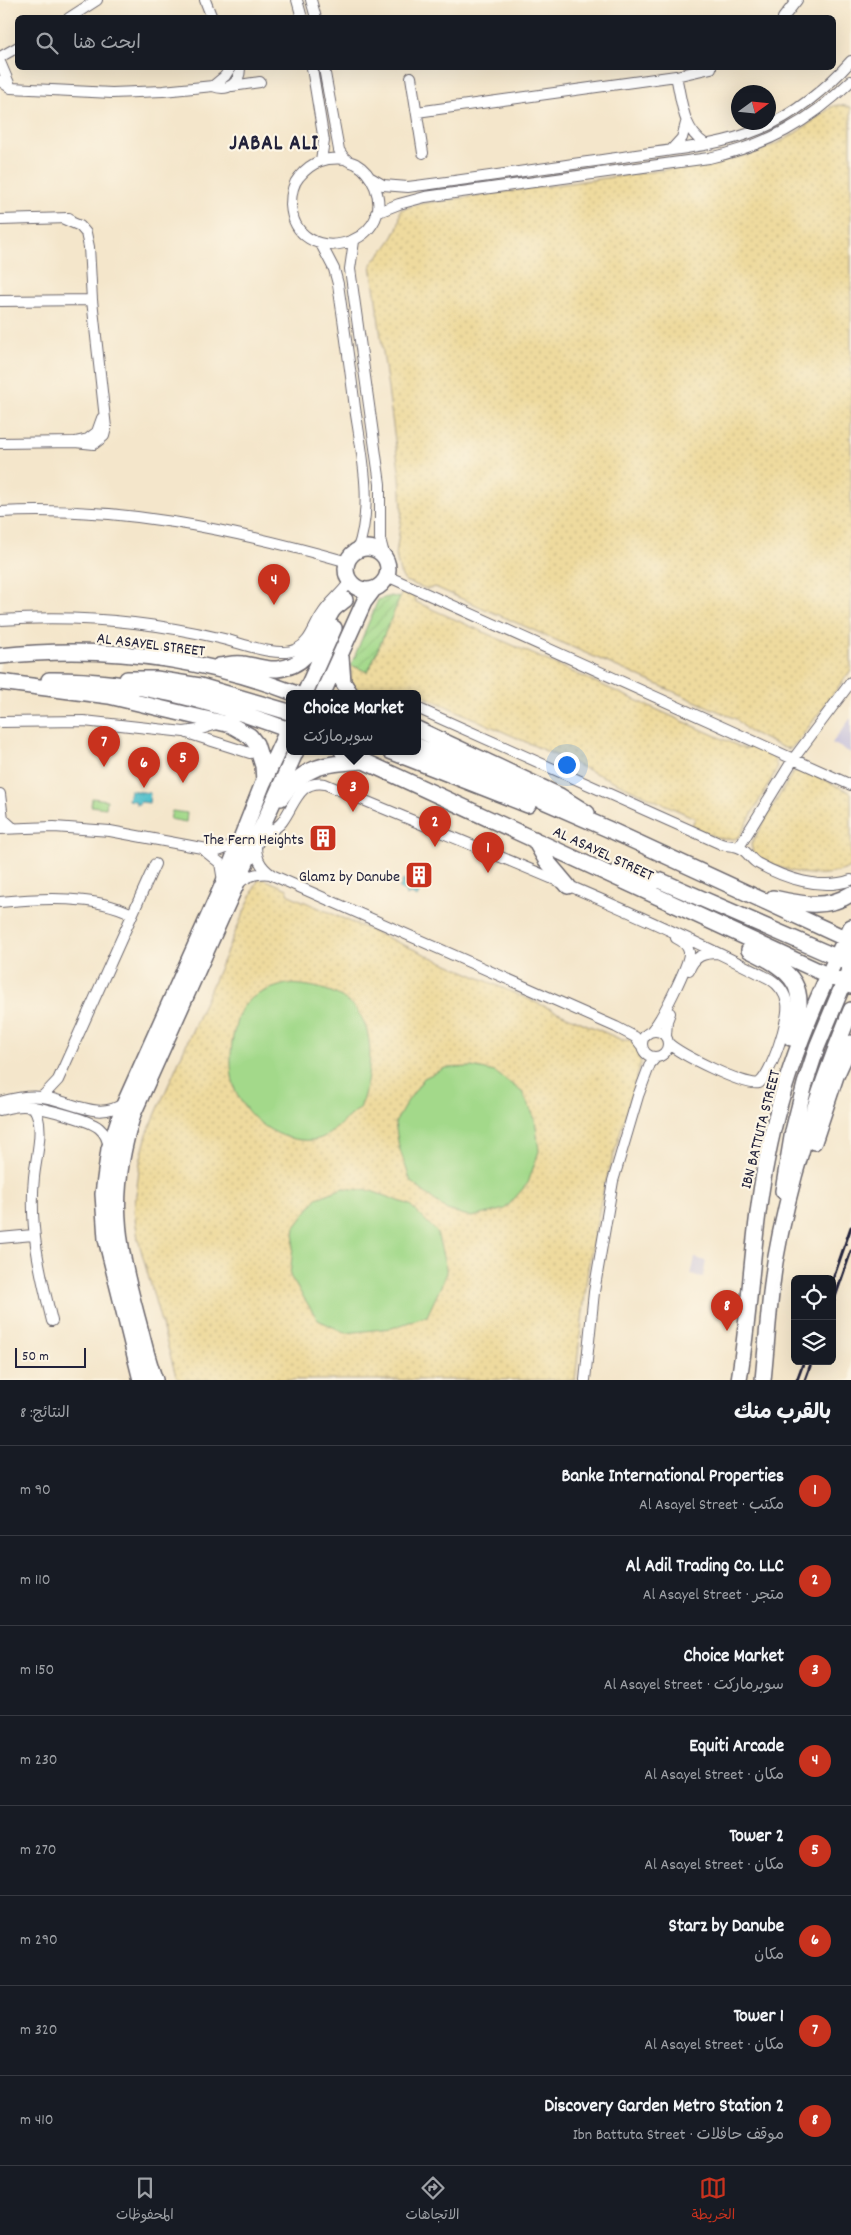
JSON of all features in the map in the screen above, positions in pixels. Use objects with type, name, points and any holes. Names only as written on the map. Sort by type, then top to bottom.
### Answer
[{"type":"main road","points":[[306,690],[345,600],[348,582],[347,573],[352,556],[369,548],[375,550],[385,558],[388,570],[387,576],[364,602],[324,690]]},
{"type":"main road","points":[[348,582],[361,590],[373,590]]},
{"type":"main road","points":[[207,667],[238,664],[277,669],[293,665],[309,654],[315,646],[331,612],[345,600]]},
{"type":"main road","name":"AL ASAYEL STREET","points":[[0,656],[59,652],[120,653],[177,660],[233,673],[286,691]]},
{"type":"main road","points":[[341,652],[340,664],[343,682],[348,690]]},
{"type":"main road","points":[[103,682],[133,678],[156,678],[223,691],[286,711]]},
{"type":"main road","points":[[0,682],[56,680],[103,682],[187,696],[286,729]]},
{"type":"main road","points":[[0,682],[109,696],[222,722],[242,730],[250,736],[261,757],[264,774],[263,784]]},
{"type":"main road","points":[[421,731],[560,796],[588,814],[601,827]]},
{"type":"main road","points":[[155,1380],[122,1260],[116,1211],[120,1162],[133,1114],[230,884],[240,842],[263,784],[286,734]]},
{"type":"main road","name":"AL ASAYEL STREET","points":[[421,748],[845,935]]},
{"type":"main road","points":[[141,1380],[106,1239],[103,1194],[109,1150],[125,1103],[230,884],[256,841],[294,755]]},
{"type":"main road","name":"AL ASAYEL STREET","points":[[352,755],[656,895],[825,982],[844,988]]},
{"type":"main road","points":[[400,755],[540,810],[601,827]]},
{"type":"main road","points":[[266,820],[287,789],[304,773],[325,765],[366,761]]},
{"type":"main road","points":[[534,839],[550,864],[568,886]]},
{"type":"main road","points":[[590,864],[660,882],[844,962]]},
{"type":"main road","points":[[750,894],[814,905],[834,902],[851,894]]},
{"type":"main road","points":[[656,895],[691,921],[774,962],[791,977],[796,987],[800,1007],[798,1020],[784,1057],[781,1099]]},
{"type":"main road","points":[[764,1380],[785,1175],[799,1106],[817,1047],[844,988],[845,935],[837,939],[836,945],[831,952],[844,962]]},
{"type":"main road","points":[[825,982],[844,962]]},
{"type":"main road","name":"IBN BATTUTA STREET","points":[[738,1376],[767,1156],[781,1099],[804,1031],[825,982]]},
{"type":"main road","points":[[775,1262],[793,1183],[820,1091],[851,1010]]},
{"type":"main road","points":[[793,1183],[816,1139],[836,1076],[851,1043]]},
{"type":"street","points":[[74,15],[97,0]]},
{"type":"street","points":[[205,0],[211,15]]},
{"type":"street","points":[[297,0],[301,15]]},
{"type":"street","points":[[311,0],[315,15]]},
{"type":"street","points":[[785,15],[797,0]]},
{"type":"street","points":[[0,57],[15,50]]},
{"type":"street","points":[[371,178],[376,189],[376,213],[372,224],[364,234],[354,241],[338,245],[321,244],[307,236],[296,223],[292,213],[291,196],[296,180],[306,168],[321,160],[333,158],[346,160],[356,164],[371,178],[383,185],[408,188],[705,144],[740,136],[777,121],[822,88],[851,61]]},
{"type":"street","points":[[0,62],[12,88]]},
{"type":"street","points":[[213,86],[225,76],[229,70]]},
{"type":"street","points":[[232,86],[239,78],[240,70]]},
{"type":"street","points":[[312,70],[324,141],[321,160]]},
{"type":"street","points":[[324,70],[337,142],[346,160]]},
{"type":"street","points":[[417,112],[676,76],[702,70]]},
{"type":"street","points":[[676,76],[686,123],[694,135],[705,144]]},
{"type":"street","points":[[411,77],[423,153]]},
{"type":"street","points":[[0,81],[12,88],[112,93],[213,86],[221,88],[260,82]]},
{"type":"street","points":[[376,213],[399,204],[426,198],[733,153],[787,131],[805,119],[851,81]]},
{"type":"street","points":[[672,149],[682,138],[686,123]]},
{"type":"street","points":[[0,220],[64,219],[80,226],[86,233],[90,247],[92,300],[102,410],[102,422],[97,432],[88,439],[75,442],[0,442]]},
{"type":"street","points":[[354,241],[350,269],[380,484],[380,539],[385,558]]},
{"type":"street","points":[[0,512],[82,512],[142,516],[352,556],[364,528],[366,501],[363,466],[338,284],[334,269],[321,244]]},
{"type":"street","points":[[0,301],[92,300]]},
{"type":"street","points":[[387,576],[851,785]]},
{"type":"street","points":[[0,620],[73,619],[142,624],[185,631],[284,653],[296,650],[303,645],[322,613],[348,582]]},
{"type":"street","points":[[739,847],[794,758],[851,682]]},
{"type":"street","points":[[421,710],[721,844],[739,847],[754,862],[801,880],[830,885],[851,880]]},
{"type":"street","points":[[1,723],[84,721],[184,732],[250,753]]},
{"type":"street","points":[[184,732],[198,730],[222,722]]},
{"type":"street","points":[[616,1027],[640,1033],[660,1031],[680,1053],[745,1082],[754,1084],[766,1077],[787,1020],[788,1004],[785,996],[770,978],[719,953],[568,886],[325,784],[314,783],[301,790],[282,822],[256,841],[257,857],[265,870],[272,875],[616,1027],[634,1037],[643,1049],[656,1057]]},
{"type":"street","points":[[0,794],[3,818],[13,828]]},
{"type":"street","points":[[0,829],[54,828],[110,831],[218,851],[240,842]]},
{"type":"street","points":[[200,848],[211,854],[220,863],[230,884],[257,874],[272,875]]},
{"type":"street","points":[[42,1097],[58,1080],[155,864]]},
{"type":"street","points":[[0,902],[35,900],[98,902],[121,908],[132,914]]},
{"type":"street","points":[[641,1085],[640,1080],[645,1063],[643,1037],[662,1018],[689,952],[685,943],[654,928],[648,921]]},
{"type":"street","points":[[585,1380],[594,1292],[609,1200],[621,1149],[641,1085],[656,1057],[663,1054],[667,1040],[668,1017],[692,963],[700,955],[719,953]]},
{"type":"street","points":[[58,1080],[58,1091],[62,1101]]},
{"type":"street","points":[[0,1102],[21,1096],[42,1097],[103,1112],[125,1103]]},
{"type":"street","points":[[37,1152],[48,1123],[65,1116],[72,1104]]},
{"type":"street","points":[[0,1110],[17,1106],[33,1107],[86,1122],[100,1129],[107,1138],[109,1150]]},
{"type":"street","points":[[33,1107],[40,1122],[33,1196],[33,1235],[39,1270],[52,1321]]},
{"type":"street","points":[[0,1238],[33,1235]]},
{"type":"shaded area","points":[[851,718],[851,753],[832,743]]},
{"type":"shaded area","points":[[695,1258],[706,1261],[703,1277],[691,1275]]},
{"type":"sand","points":[[833,106],[851,107],[851,670],[799,740],[790,749],[748,731],[736,719],[435,587],[427,589],[405,581],[400,573],[396,555],[402,511],[400,477],[371,264],[387,246],[395,233],[400,218],[400,210],[419,204],[714,163],[770,147],[799,130]]},
{"type":"sand","points":[[402,592],[414,596],[416,602],[745,749],[750,746],[768,754],[774,760],[777,769],[739,837],[727,840],[721,839],[692,826],[695,818],[421,695],[421,690],[357,690],[351,684],[351,665],[368,672]]},
{"type":"sand","points":[[805,770],[851,793],[851,867],[832,873],[801,873],[757,859],[754,854],[751,844],[792,774]]},
{"type":"sand","points":[[264,879],[287,889],[289,895],[622,1040],[630,1040],[637,1048],[641,1063],[603,1191],[588,1268],[575,1380],[180,1380],[176,1376],[138,1239],[134,1211],[140,1162],[147,1134],[258,880]]},
{"type":"green space","points":[[391,596],[400,598],[368,672],[351,665],[378,600]]},
{"type":"green space","points":[[92,798],[107,800],[106,808],[91,806]]},
{"type":"green space","points":[[172,811],[187,813],[186,822],[170,819]]},
{"type":"green space","points":[[286,984],[314,987],[337,994],[353,1006],[363,1021],[369,1039],[370,1060],[367,1083],[360,1109],[326,1135],[313,1140],[288,1138],[266,1127],[256,1119],[240,1100],[235,1089],[232,1074],[232,1043],[239,1014],[243,1007],[257,995]]},
{"type":"green space","points":[[472,1067],[495,1072],[522,1092],[535,1119],[539,1151],[528,1183],[505,1209],[472,1217],[447,1210],[411,1182],[399,1147],[395,1123],[424,1078],[445,1068]]},
{"type":"green space","points":[[343,1188],[371,1191],[410,1205],[437,1232],[447,1273],[427,1316],[392,1328],[346,1333],[318,1320],[290,1276],[295,1227],[317,1198]]},
{"type":"water","points":[[130,790],[150,793],[149,803],[141,802],[137,805],[135,801],[128,800]]},
{"type":"water","points":[[403,880],[421,889],[417,897],[411,894],[406,896],[405,892],[399,889]]},
{"type":"railway","points":[[834,1275],[851,1227]]},
{"type":"railway","points":[[836,1294],[851,1251]]},
{"type":"railway","points":[[797,1380],[803,1365]]},
{"type":"railway","points":[[805,1380],[811,1365]]},
{"type":"place","name":"Equiti Arcade","points":[[274,605]]},
{"type":"place","name":"Tower 1","points":[[104,767]]},
{"type":"place","name":"Tower 2","points":[[183,783]]},
{"type":"place","name":"Starz by Danube","points":[[144,788]]},
{"type":"place","name":"Choice Market","points":[[353,812]]},
{"type":"place","name":"The Fern Heights","points":[[323,838]]},
{"type":"place","name":"Al Adil Trading Co. LLC","points":[[435,847]]},
{"type":"place","name":"Banke International Properties","points":[[488,873]]},
{"type":"place","name":"Glamz by Danube","points":[[419,875]]},
{"type":"place","name":"Discovery Garden Metro Station 2","points":[[727,1331]]},
{"type":"district","name":"JABAL ALI","points":[[274,142]]}]
